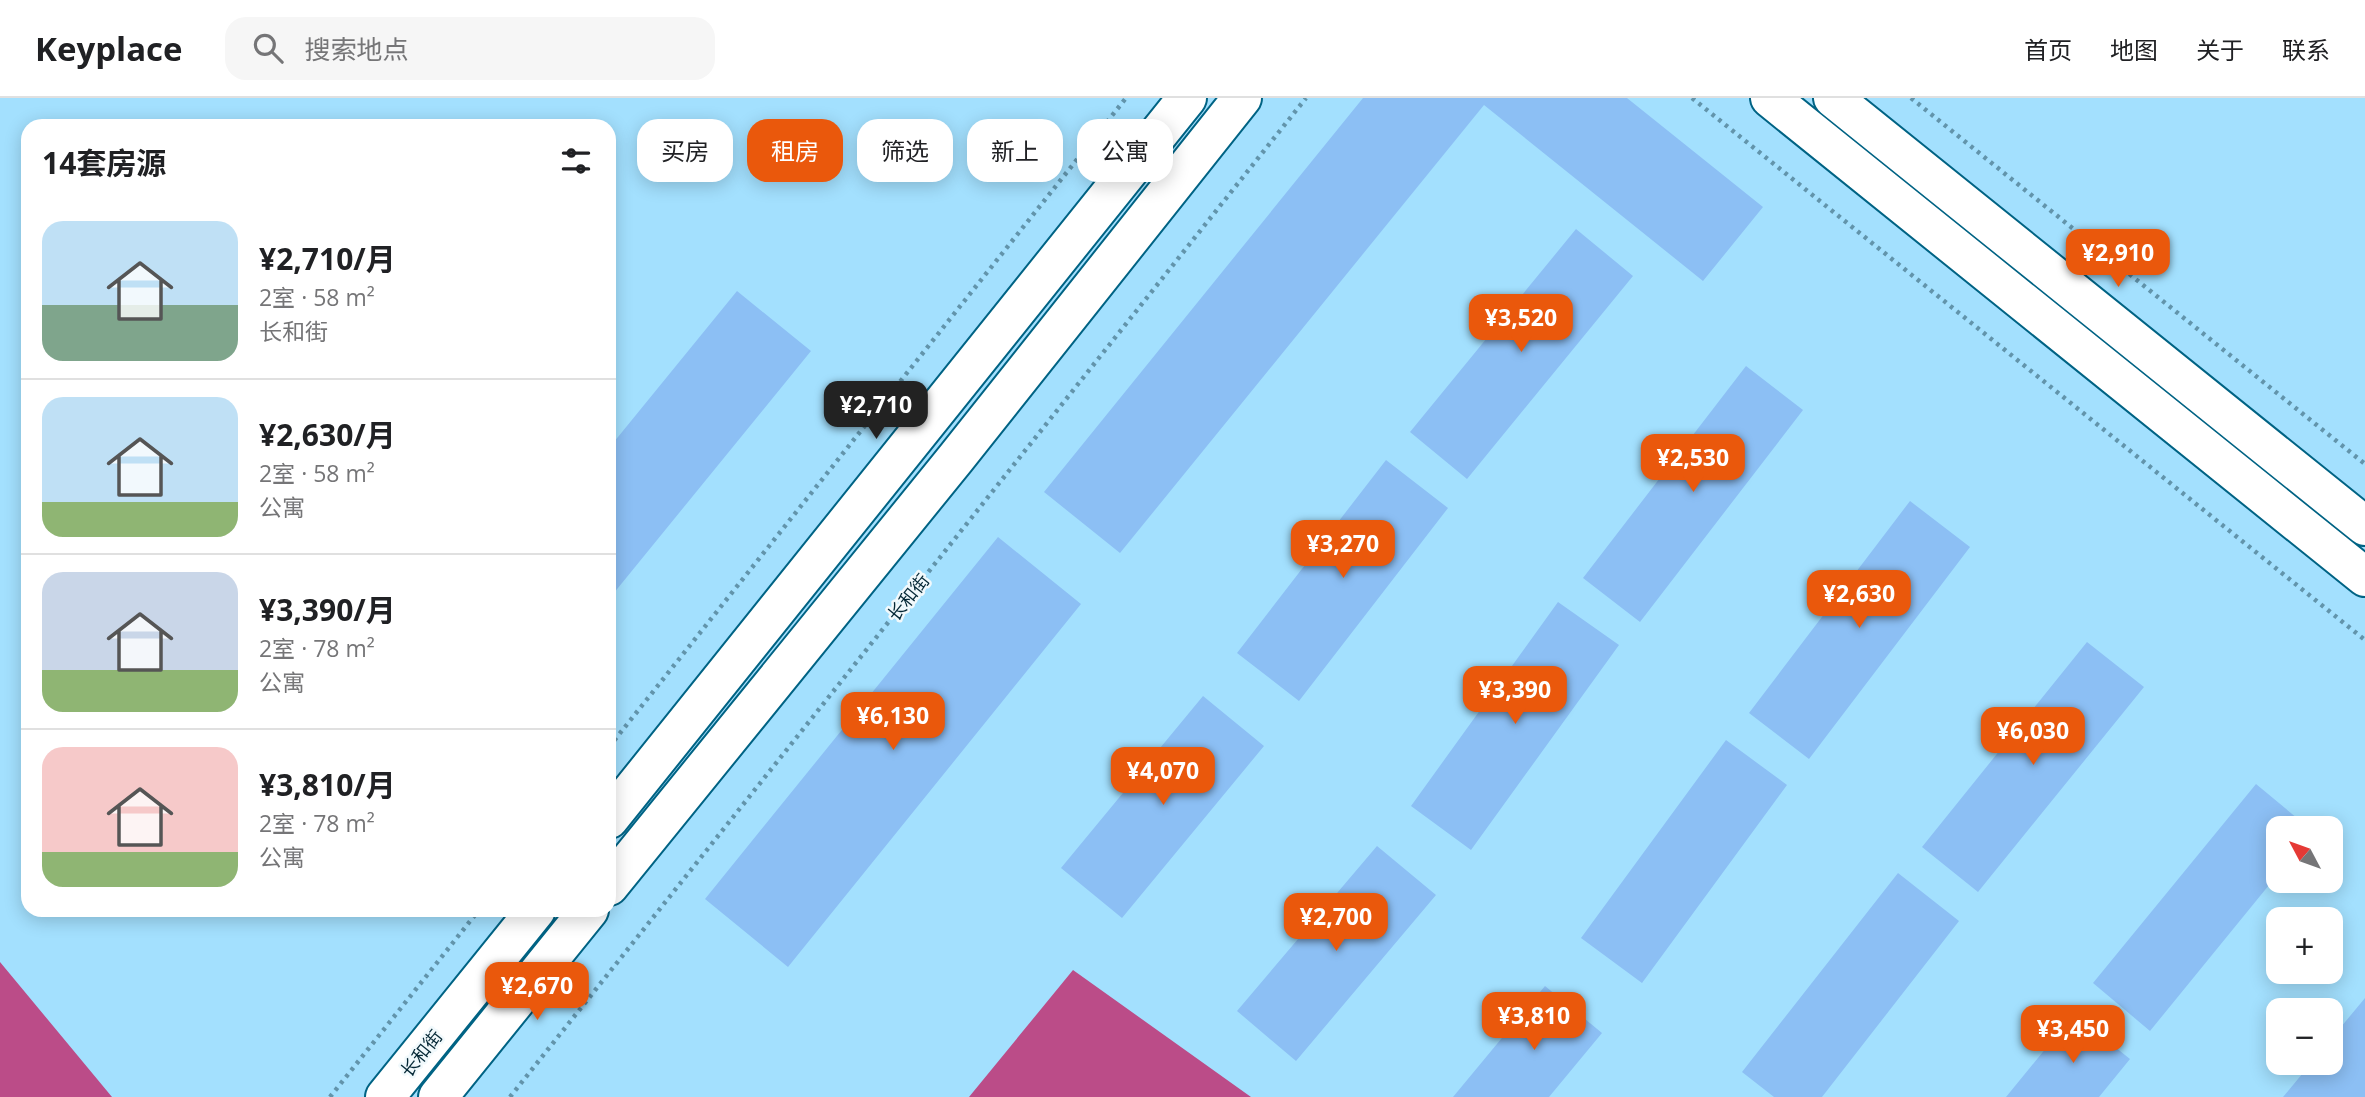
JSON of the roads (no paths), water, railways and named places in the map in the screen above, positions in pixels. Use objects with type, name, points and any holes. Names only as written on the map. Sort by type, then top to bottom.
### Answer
[{"type":"street","points":[[616,810],[1187,98]]},
{"type":"street","points":[[616,877],[947,469],[1242,98]]},
{"type":"street","points":[[1769,98],[2365,577]]},
{"type":"street","points":[[1833,98],[2365,526]]},
{"type":"street","name":"长和街","points":[[385,1097],[530,917]]},
{"type":"street","points":[[438,1097],[583,917]]}]
